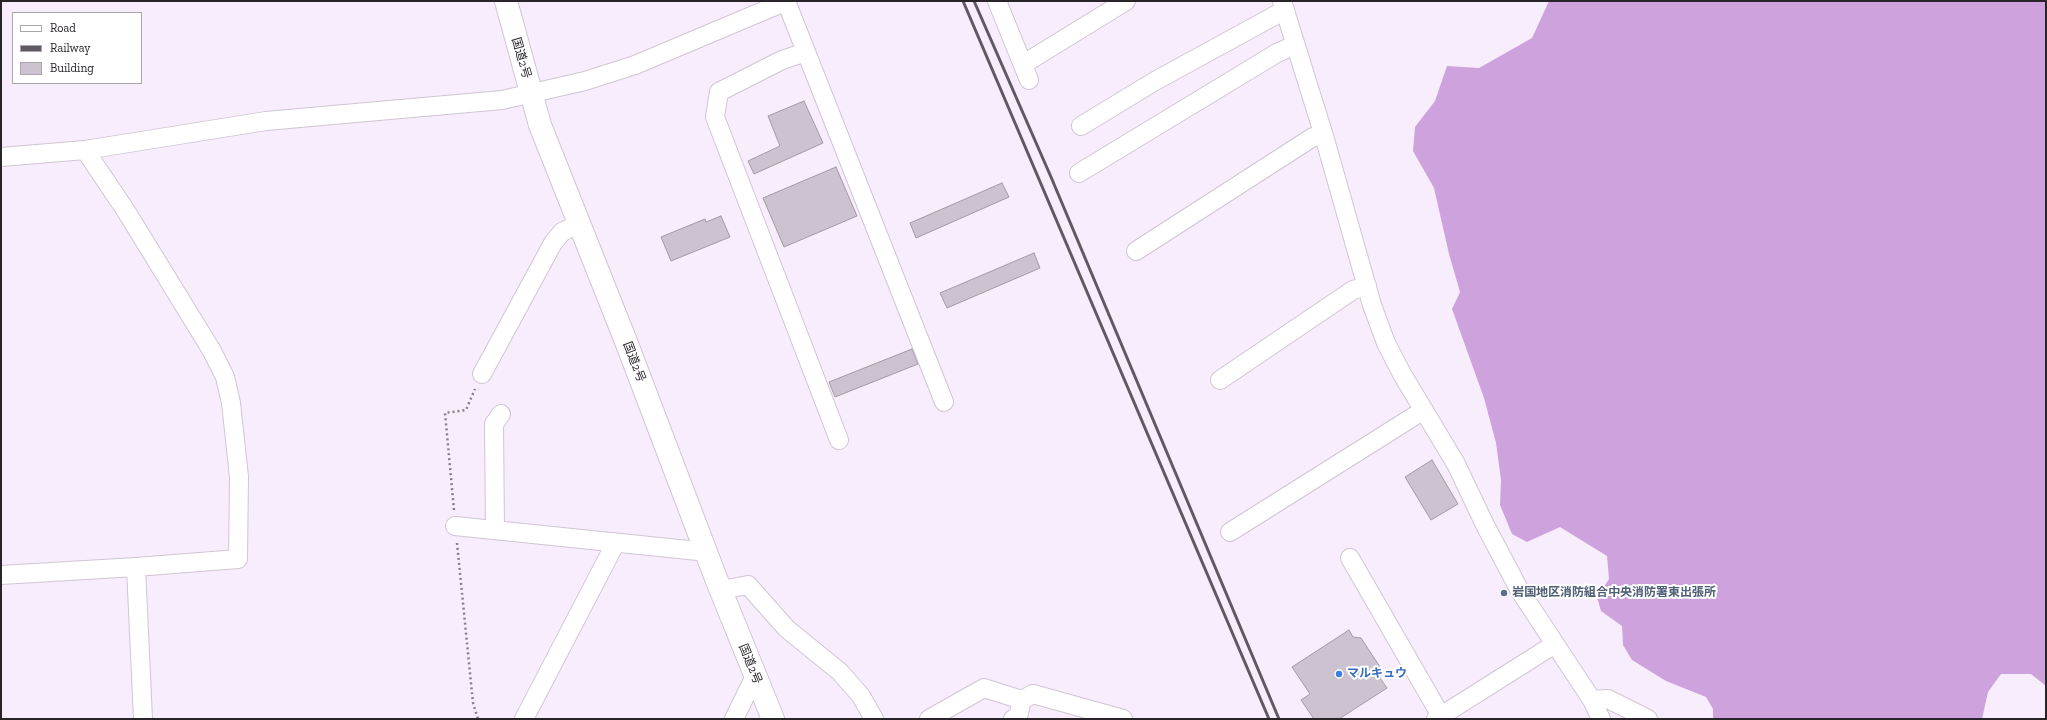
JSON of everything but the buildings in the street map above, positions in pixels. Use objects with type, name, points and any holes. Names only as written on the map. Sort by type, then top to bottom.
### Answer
[{"type":"highway","name":"国道2号","points":[[506,1],[540,125],[706,548],[721,590],[773,719]]},
{"type":"street","points":[[1,157],[85,150],[266,121],[432,108],[502,100],[585,81],[635,65],[786,1],[944,402]]},
{"type":"street","points":[[997,1],[1029,80]]},
{"type":"street","points":[[1023,62],[1030,60],[1126,1]]},
{"type":"street","points":[[1081,126],[1284,5],[1324,136],[1367,286],[1386,343],[1456,464],[1484,525],[1520,591],[1592,700],[1600,719]]},
{"type":"street","points":[[1079,173],[1277,53],[1295,45]]},
{"type":"street","points":[[806,52],[782,60],[719,92],[715,117],[838,440]]},
{"type":"street","points":[[1136,251],[1313,137],[1324,136]]},
{"type":"street","points":[[1,575],[238,559],[239,477],[231,403],[225,377],[212,351],[126,211],[85,150]]},
{"type":"street","points":[[482,374],[553,243],[562,232],[578,224]]},
{"type":"street","points":[[1220,380],[1353,290],[1367,286]]},
{"type":"street","points":[[1230,532],[1424,410]]},
{"type":"street","points":[[495,530],[494,424],[501,414]]},
{"type":"street","points":[[455,526],[698,551],[706,548]]},
{"type":"street","points":[[524,719],[613,548],[613,542]]},
{"type":"street","points":[[1350,558],[1438,717],[1555,644]]},
{"type":"street","points":[[136,567],[143,719]]},
{"type":"street","points":[[721,590],[748,585],[787,629],[840,672],[861,696],[874,719]]},
{"type":"street","points":[[734,719],[755,676]]},
{"type":"street","points":[[928,719],[984,688],[1022,700]]},
{"type":"street","points":[[1016,718],[1022,700],[1033,694],[1123,719]]},
{"type":"street","points":[[1592,700],[1608,699],[1648,719]]},
{"type":"shaded area","points":[[1549,1],[2046,1],[2046,686],[2031,674],[2001,674],[1988,692],[1982,719],[1713,719],[1713,709],[1706,697],[1666,681],[1632,660],[1623,645],[1622,626],[1601,611],[1597,597],[1609,579],[1607,556],[1560,527],[1527,542],[1512,534],[1500,505],[1501,480],[1496,443],[1484,398],[1452,309],[1460,292],[1449,254],[1434,188],[1413,151],[1415,127],[1435,101],[1447,66],[1479,68],[1532,38]]},
{"type":"railway","points":[[963,1],[1269,719]]},
{"type":"railway","points":[[974,1],[1051,177],[1279,719]]},
{"type":"place","name":"岩国地区消防組合中央消防署東出張所","points":[[1504,593]]},
{"type":"place","name":"マルキュウ","points":[[1339,674]]}]
